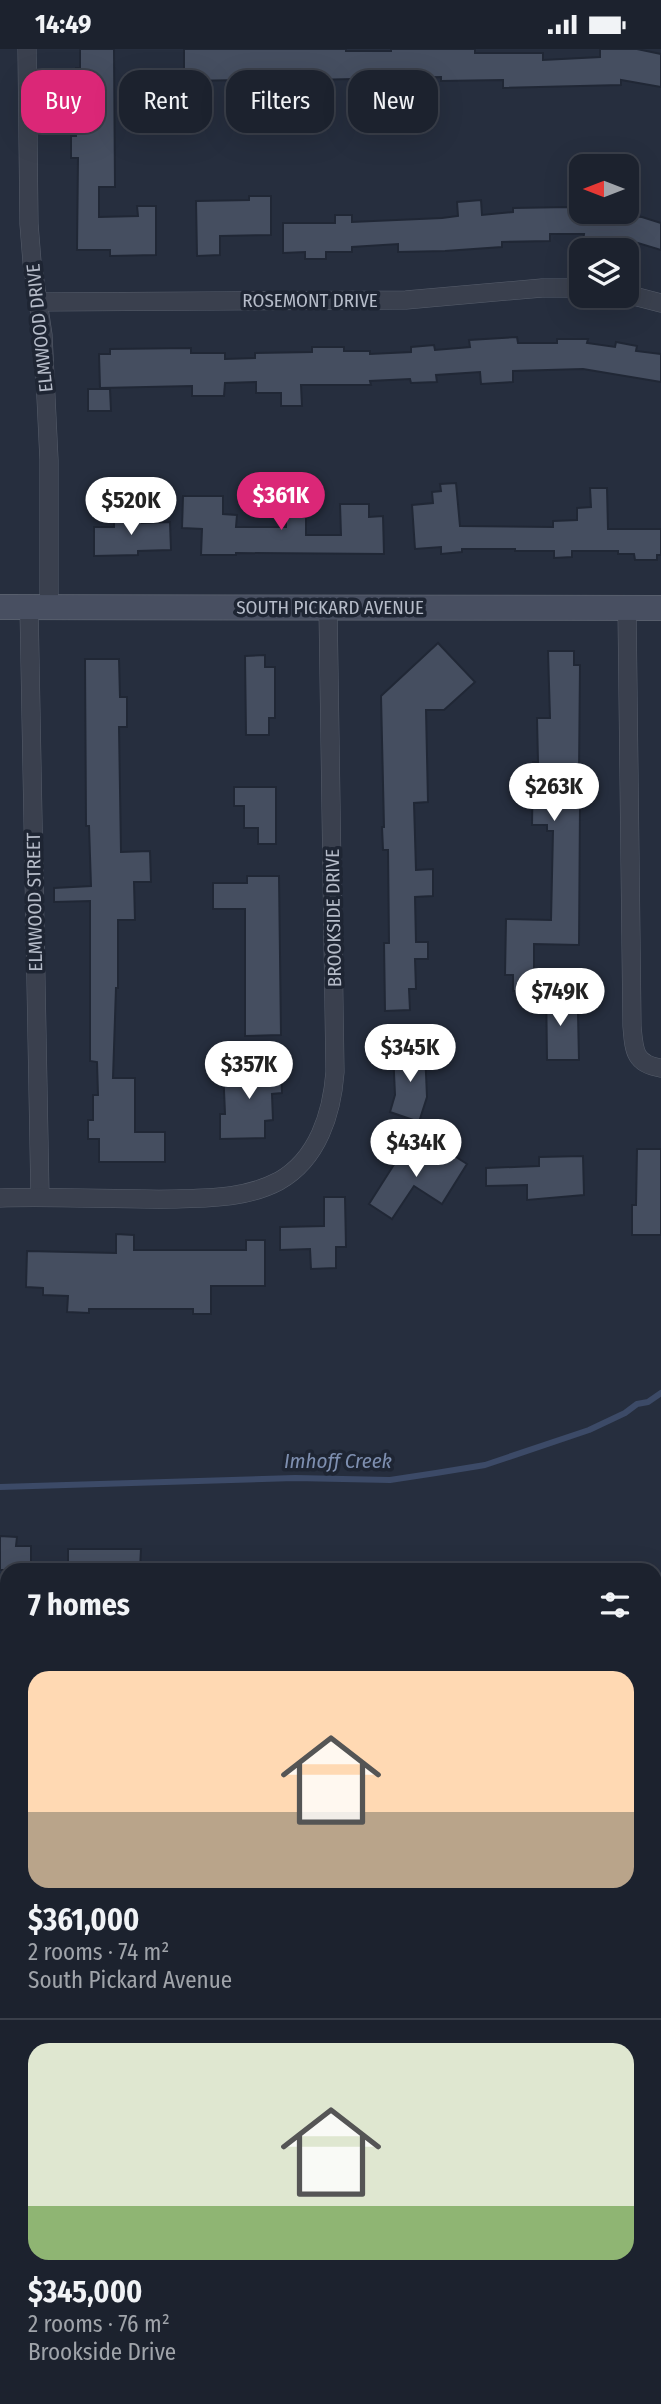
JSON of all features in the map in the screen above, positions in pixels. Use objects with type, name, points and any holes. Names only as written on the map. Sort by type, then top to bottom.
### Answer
[{"type":"street","name":"ELMWOOD DRIVE","points":[[27,49],[27,186],[32,263],[43,335],[50,460],[39,607]]},
{"type":"street","name":"ROSEMONT DRIVE","points":[[38,302],[393,300],[569,288]]},
{"type":"street","points":[[639,297],[661,303]]},
{"type":"street","name":"SOUTH PICKARD AVENUE","points":[[0,607],[661,608]]},
{"type":"street","name":"ELMWOOD STREET","points":[[39,607],[40,1196]]},
{"type":"street","name":"BROOKSIDE DRIVE","points":[[0,1198],[40,1196],[138,1200],[218,1198],[246,1194],[281,1180],[294,1170],[318,1140],[327,1122],[333,1098],[335,1072],[328,607]]},
{"type":"street","points":[[627,608],[633,1037],[638,1057],[644,1063],[661,1068]]},
{"type":"building","points":[[80,49],[114,49],[115,187],[99,187],[99,217],[138,216],[137,206],[156,206],[156,255],[110,256],[110,250],[77,250],[78,158],[71,158],[71,136],[76,136],[76,133],[105,133],[105,70],[76,70],[80,68]]},
{"type":"building","points":[[184,49],[475,49],[475,53],[543,53],[543,60],[600,57],[600,49],[637,49],[661,54],[661,87],[621,80],[621,85],[503,88],[503,80],[441,81],[438,70],[348,70],[348,79],[334,79],[334,70],[226,70],[226,80],[212,81],[212,70],[184,70]]},
{"type":"building","points":[[249,196],[271,196],[271,235],[220,236],[220,255],[197,256],[196,201],[249,200]]},
{"type":"building","points":[[481,200],[482,215],[513,212],[513,208],[569,207],[569,224],[639,224],[639,217],[642,217],[661,223],[661,250],[639,243],[639,238],[583,238],[584,234],[550,234],[550,241],[502,242],[502,247],[398,252],[398,244],[352,247],[352,252],[326,252],[326,259],[305,259],[305,252],[283,253],[283,223],[335,223],[335,215],[352,215],[352,222],[442,218],[458,216],[457,202]]},
{"type":"building","points":[[517,337],[518,343],[557,343],[557,339],[588,339],[587,343],[615,347],[616,342],[637,346],[636,351],[661,354],[661,382],[583,369],[513,371],[513,382],[481,384],[480,372],[436,375],[437,382],[411,383],[410,379],[370,381],[371,385],[301,385],[302,406],[281,406],[281,393],[256,393],[256,382],[225,383],[224,396],[192,396],[192,386],[100,388],[99,354],[110,354],[110,349],[191,348],[191,353],[225,353],[225,359],[255,358],[255,353],[312,352],[312,347],[344,347],[344,351],[370,351],[370,354],[411,352],[411,347],[434,345],[435,350],[470,347],[469,340]]},
{"type":"building","points":[[88,389],[110,389],[111,411],[88,411]]},
{"type":"building","points":[[456,483],[460,526],[553,527],[553,521],[577,520],[577,508],[591,507],[590,488],[607,488],[608,529],[661,529],[661,555],[657,555],[657,560],[635,560],[634,554],[618,554],[618,551],[572,551],[572,557],[554,558],[554,551],[462,549],[462,552],[441,554],[441,547],[415,549],[412,505],[433,503],[432,492],[441,491],[440,484]]},
{"type":"building","points":[[183,496],[223,496],[223,514],[237,515],[236,527],[286,527],[286,517],[306,517],[306,535],[341,535],[340,504],[369,504],[369,517],[383,516],[384,554],[201,555],[202,529],[182,528]]},
{"type":"building","points":[[142,516],[142,523],[170,522],[171,550],[138,551],[138,555],[94,556],[94,527],[114,527],[114,517]]},
{"type":"building","points":[[438,643],[475,682],[444,710],[426,710],[428,802],[414,803],[416,870],[433,869],[433,896],[415,897],[416,942],[428,942],[428,959],[415,959],[416,989],[409,989],[410,1010],[385,1011],[384,943],[389,943],[388,850],[383,850],[381,696]]},
{"type":"building","points":[[548,651],[574,651],[574,665],[580,665],[579,776],[573,776],[572,807],[580,807],[579,945],[534,944],[534,991],[513,991],[513,975],[505,975],[506,919],[551,920],[553,831],[547,831],[547,825],[532,825],[533,762],[538,762],[537,718],[550,718]]},
{"type":"building","points":[[265,655],[265,667],[275,667],[275,718],[269,718],[269,735],[246,735],[245,656]]},
{"type":"building","points":[[85,659],[119,659],[120,697],[127,697],[127,727],[119,727],[121,852],[150,851],[151,882],[134,882],[135,920],[118,920],[118,988],[113,1078],[135,1078],[135,1132],[165,1132],[165,1162],[99,1162],[99,1139],[88,1139],[88,1120],[93,1120],[93,1095],[98,1095],[97,1062],[90,1061],[90,901],[54,902],[54,888],[91,886],[89,826],[86,826]]},
{"type":"building","points":[[234,787],[276,787],[276,844],[258,844],[258,828],[244,828],[244,806],[234,806]]},
{"type":"building","points":[[247,876],[279,876],[281,1035],[245,1036],[245,909],[213,909],[213,883],[247,883]]},
{"type":"building","points":[[546,982],[560,982],[561,1013],[578,1013],[579,1060],[547,1060]]},
{"type":"building","points":[[425,1050],[427,1097],[419,1122],[390,1112],[395,1095],[393,1051]]},
{"type":"building","points":[[281,1066],[282,1093],[272,1094],[273,1120],[265,1121],[265,1138],[220,1139],[220,1114],[225,1114],[223,1067]]},
{"type":"building","points":[[401,1142],[436,1164],[445,1150],[467,1164],[442,1204],[414,1186],[392,1219],[369,1204],[395,1163],[389,1160]]},
{"type":"building","points":[[637,1149],[661,1149],[661,1235],[632,1235],[632,1205],[636,1205]]},
{"type":"building","points":[[583,1156],[584,1195],[527,1200],[527,1185],[486,1186],[486,1168],[539,1166],[539,1157]]},
{"type":"building","points":[[324,1197],[345,1197],[346,1247],[336,1247],[336,1268],[311,1269],[310,1249],[280,1250],[280,1227],[324,1226]]},
{"type":"building","points":[[116,1234],[134,1235],[134,1250],[246,1250],[246,1240],[265,1240],[265,1286],[211,1286],[211,1314],[193,1314],[193,1309],[89,1309],[89,1313],[67,1312],[68,1296],[43,1295],[43,1288],[26,1287],[27,1251],[116,1253]]},
{"type":"building","points":[[0,1536],[17,1537],[16,1546],[31,1546],[31,1563],[0,1563]]},
{"type":"building","points":[[68,1549],[141,1549],[140,1563],[68,1563]]},
{"type":"waterway","name":"Imhoff Creek","points":[[0,1487],[295,1478],[390,1480],[485,1465],[589,1430],[661,1393]]}]
